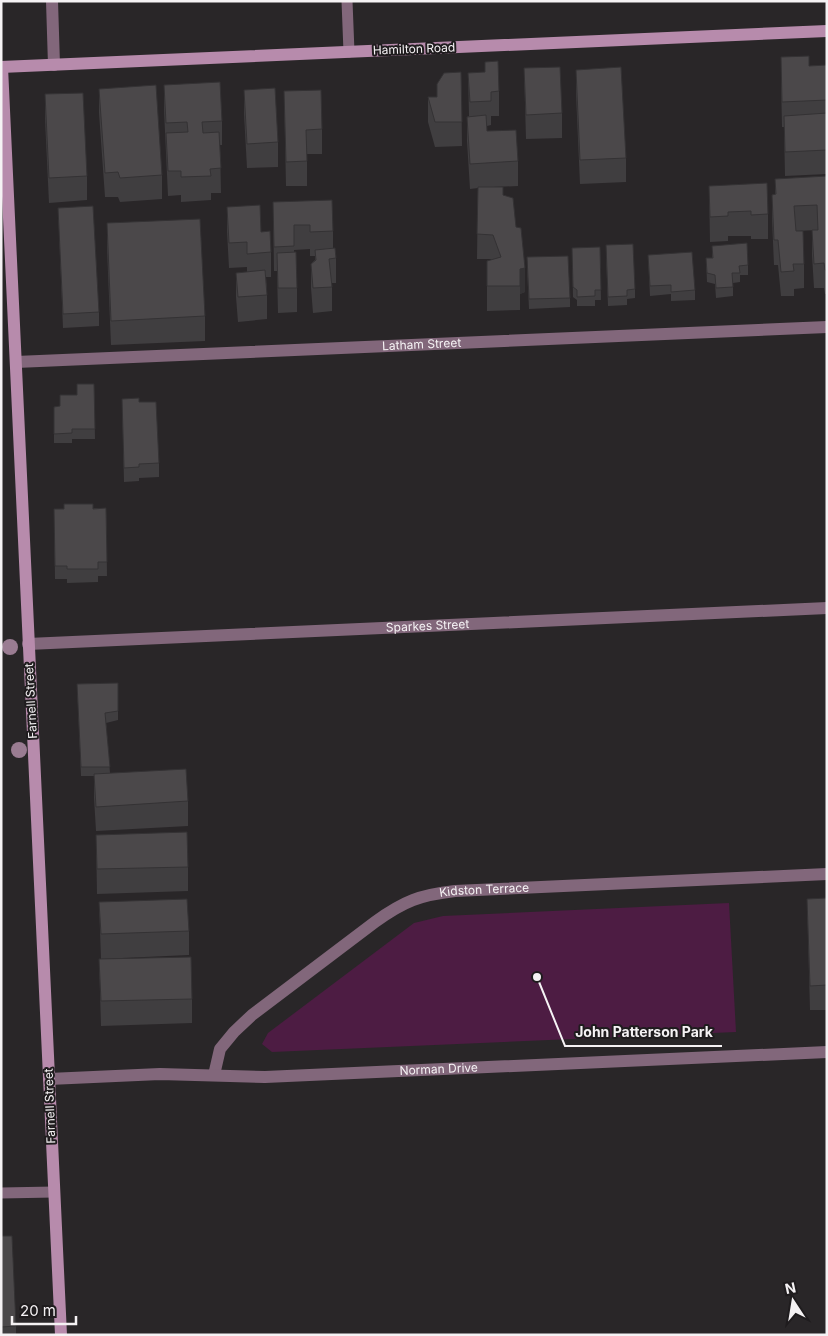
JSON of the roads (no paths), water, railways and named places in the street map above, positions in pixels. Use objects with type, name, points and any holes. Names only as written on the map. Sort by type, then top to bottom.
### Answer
[{"type":"street","points":[[52,1],[54,65]]},
{"type":"street","name":"Hamilton Road","points":[[2,67],[827,31]]},
{"type":"street","name":"Farnell Street","points":[[2,67],[61,1335]]},
{"type":"street","name":"Latham Street","points":[[16,362],[827,327]]},
{"type":"street","name":"Sparkes Street","points":[[28,644],[827,608]]},
{"type":"street","name":"Kidston Terrace","points":[[214,1075],[223,1044],[252,1015],[375,922],[396,907],[412,899],[455,891],[827,874]]},
{"type":"street","name":"Norman Drive","points":[[50,1080],[160,1074],[265,1077],[827,1052]]},
{"type":"lane","points":[[347,1],[349,52]]},
{"type":"lane","points":[[1,1193],[54,1192]]},
{"type":"place","name":"John Patterson Park","points":[[537,977]]}]
